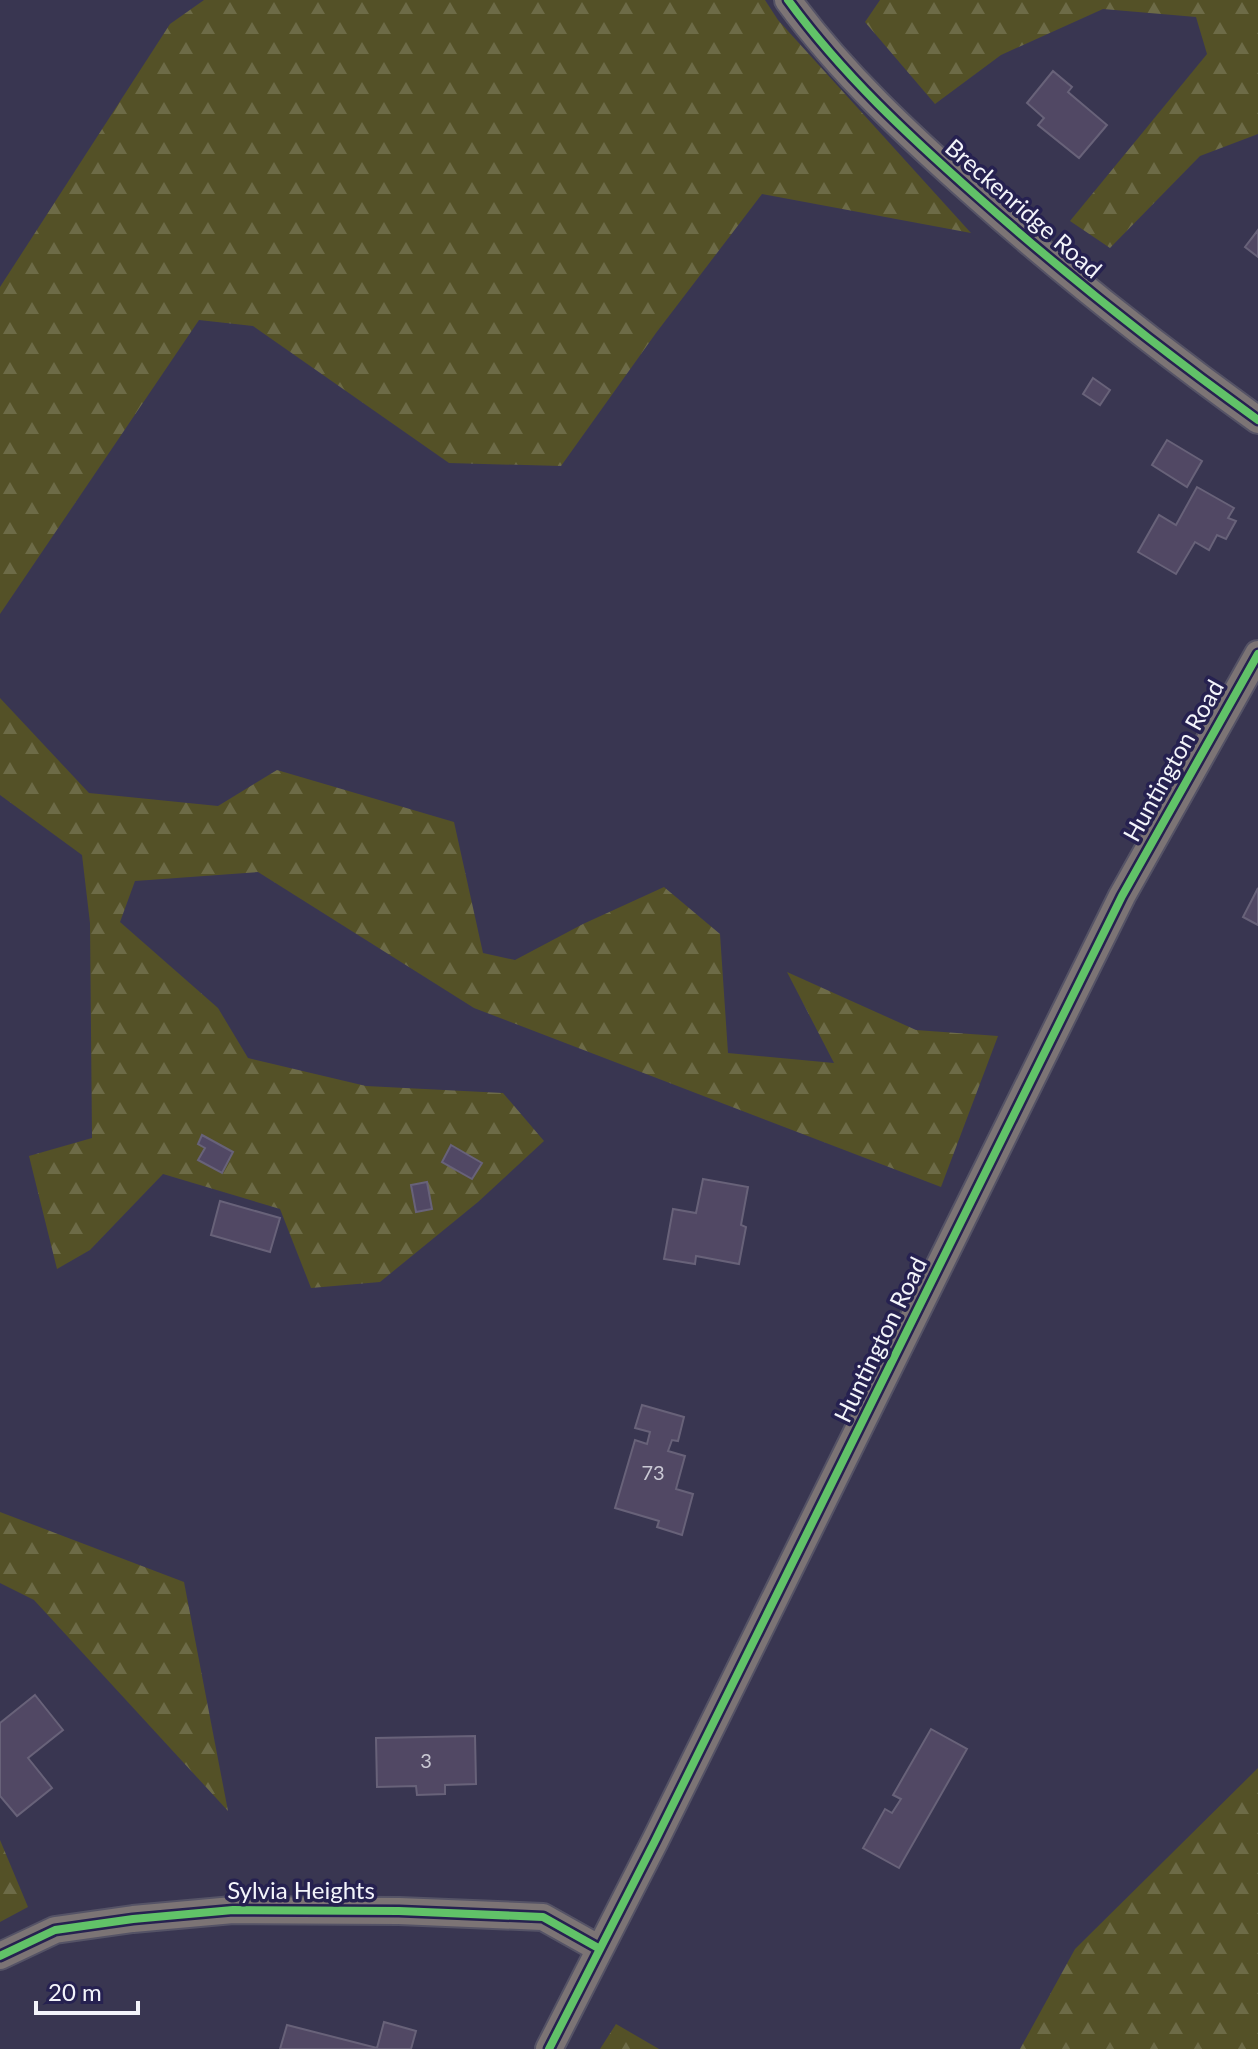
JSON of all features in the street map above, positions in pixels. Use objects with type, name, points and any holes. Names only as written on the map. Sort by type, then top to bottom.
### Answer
[{"type":"street","name":"Breckenridge Road","points":[[788,0],[859,85],[922,148],[1087,291],[1258,420]]},
{"type":"street","name":"Huntington Road","points":[[549,2049],[854,1441],[1122,896],[1258,654]]},
{"type":"street","name":"Sylvia Heights","points":[[0,1956],[55,1930],[233,1910],[399,1911],[543,1917],[600,1949]]},
{"type":"green space","points":[[204,0],[765,0],[778,20],[971,233],[762,194],[656,333],[561,466],[449,463],[253,326],[199,320],[0,614],[0,287],[170,24]]},
{"type":"green space","points":[[880,0],[1258,0],[1258,134],[1200,156],[1110,248],[1070,221],[1207,54],[1196,17],[1103,9],[1001,55],[935,104],[865,22]]},
{"type":"green space","points":[[0,698],[89,793],[218,806],[277,770],[454,822],[483,953],[515,960],[583,924],[664,887],[720,934],[728,1053],[834,1063],[787,972],[916,1030],[998,1036],[941,1187],[474,1008],[258,872],[135,881],[120,922],[218,1008],[248,1058],[366,1086],[503,1093],[544,1141],[478,1202],[380,1282],[311,1288],[280,1209],[163,1174],[90,1250],[57,1269],[29,1156],[92,1138],[90,923],[82,855],[0,795]]},
{"type":"green space","points":[[0,1512],[184,1582],[228,1811],[34,1600],[0,1583]]},
{"type":"green space","points":[[1258,1768],[1258,2049],[1020,2049],[1075,1949]]},
{"type":"green space","points":[[0,1840],[28,1907],[0,1922]]},
{"type":"green space","points":[[616,2024],[659,2049],[600,2049]]},
{"type":"building","points":[[1053,71],[1072,87],[1068,92],[1107,125],[1079,158],[1038,125],[1044,118],[1027,103]]},
{"type":"building","points":[[1258,230],[1258,257],[1245,247]]},
{"type":"building","points":[[1093,378],[1110,390],[1100,405],[1083,394]]},
{"type":"building","points":[[1167,440],[1202,461],[1187,487],[1152,465]]},
{"type":"building","points":[[1197,487],[1234,508],[1228,518],[1236,521],[1226,539],[1217,535],[1209,550],[1195,542],[1176,574],[1138,552],[1159,515],[1176,525]]},
{"type":"building","points":[[1258,888],[1258,925],[1243,917]]},
{"type":"building","points":[[202,1135],[233,1152],[222,1173],[198,1160],[205,1148],[198,1144]]},
{"type":"building","points":[[451,1145],[482,1163],[472,1179],[442,1162]]},
{"type":"building","points":[[703,1179],[748,1187],[741,1225],[746,1227],[739,1264],[696,1256],[695,1264],[664,1259],[673,1209],[696,1213]]},
{"type":"building","points":[[427,1182],[432,1209],[416,1212],[411,1185]]},
{"type":"building","points":[[220,1201],[280,1218],[270,1252],[211,1235]]},
{"type":"building","points":[[642,1405],[684,1417],[678,1441],[672,1440],[668,1451],[685,1456],[676,1489],[693,1494],[682,1535],[657,1527],[659,1521],[615,1508],[635,1440],[647,1444],[650,1432],[635,1428]]},
{"type":"building","points":[[35,1695],[63,1730],[28,1758],[52,1788],[17,1816],[0,1796],[0,1723]]},
{"type":"building","points":[[931,1729],[967,1749],[899,1868],[863,1848],[885,1809],[892,1813],[901,1799],[893,1795]]},
{"type":"building","points":[[475,1736],[476,1784],[445,1785],[445,1794],[417,1795],[416,1786],[377,1787],[376,1738]]},
{"type":"building","points":[[384,2022],[416,2031],[411,2049],[280,2049],[287,2025],[377,2048]]},
{"type":"cycle path","points":[[788,0],[854,79],[952,174],[1115,312],[1258,420]]},
{"type":"cycle path","points":[[549,2049],[1122,896],[1258,654]]},
{"type":"cycle path","points":[[0,1956],[55,1930],[233,1910],[399,1911],[543,1917],[600,1949]]}]
